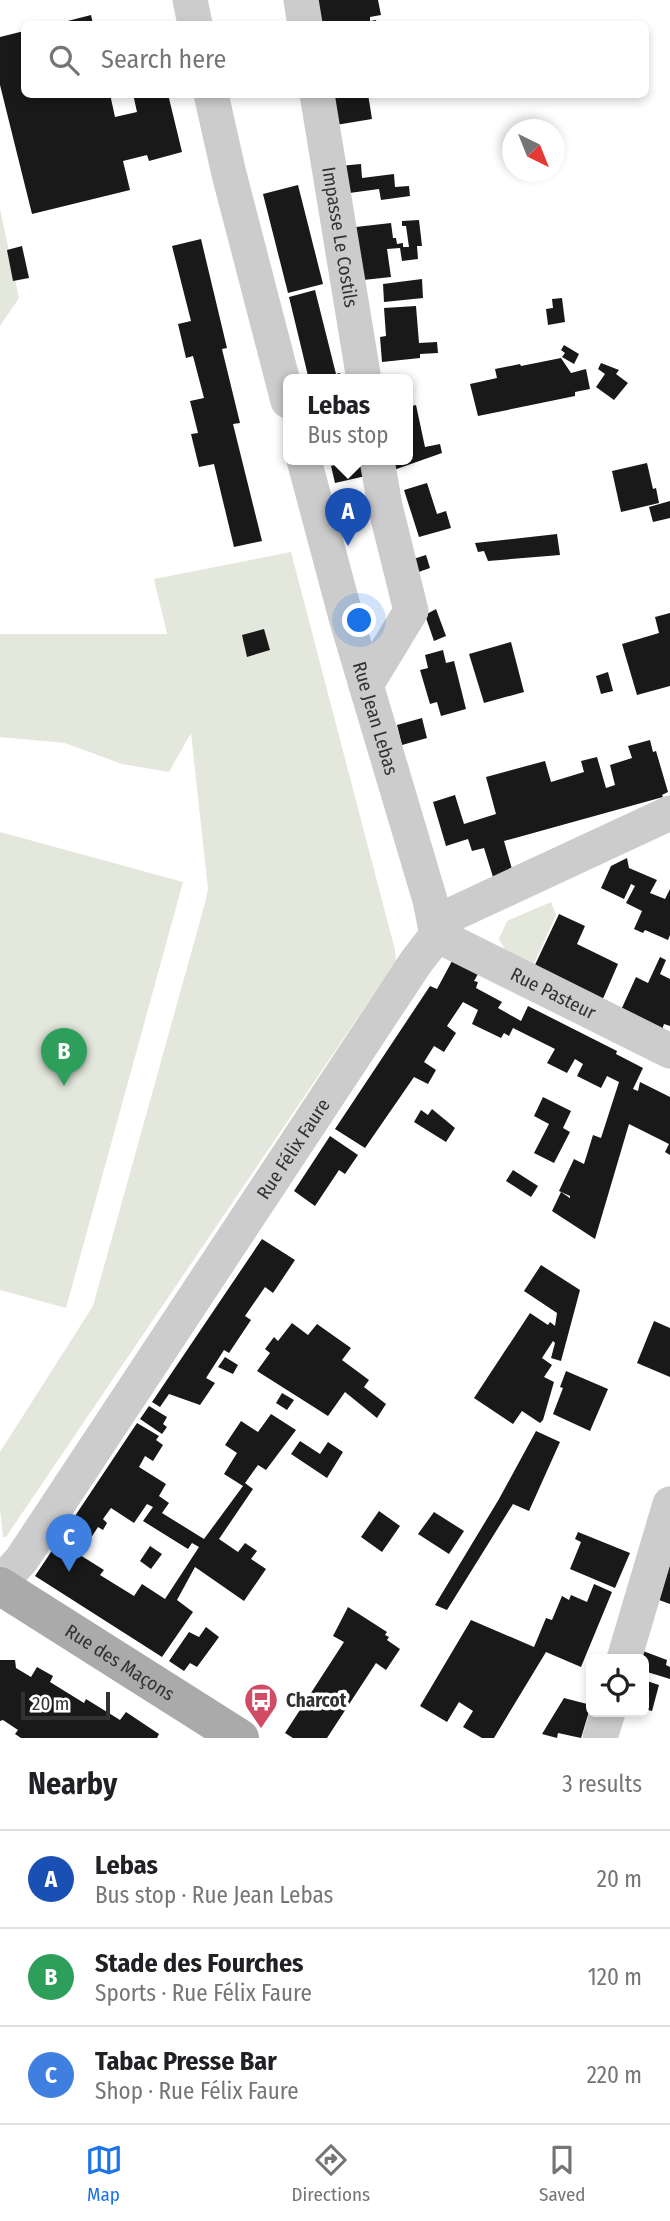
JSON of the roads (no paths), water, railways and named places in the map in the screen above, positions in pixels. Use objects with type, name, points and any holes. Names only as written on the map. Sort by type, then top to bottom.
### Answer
[{"type":"main road","name":"Rue des Maçons","points":[[0,1585],[240,1738]]},
{"type":"street","points":[[190,0],[194,21]]},
{"type":"street","points":[[301,0],[304,21]]},
{"type":"street","points":[[212,98],[229,174],[283,378]]},
{"type":"street","name":"Impasse Le Costils","points":[[318,98],[363,374]]},
{"type":"street","name":"Rue Jean Lebas","points":[[305,465],[366,685],[430,900],[437,935]]},
{"type":"street","points":[[366,685],[411,611],[385,506],[378,465]]},
{"type":"street","name":"Rue Félix Faure","points":[[0,1585],[22,1559],[408,974],[453,914],[670,813]]},
{"type":"street","name":"Rue Pasteur","points":[[437,935],[670,1051]]},
{"type":"street","points":[[625,1654],[670,1504]]},
{"type":"street","points":[[600,1738],[606,1717]]},
{"type":"place","name":"Lebas","points":[[348,546]]},
{"type":"place","name":"Stade des Fourches","points":[[64,1086]]},
{"type":"place","name":"Tabac Presse Bar","points":[[69,1572]]},
{"type":"place","name":"Charcot","points":[[261,1730]]}]
